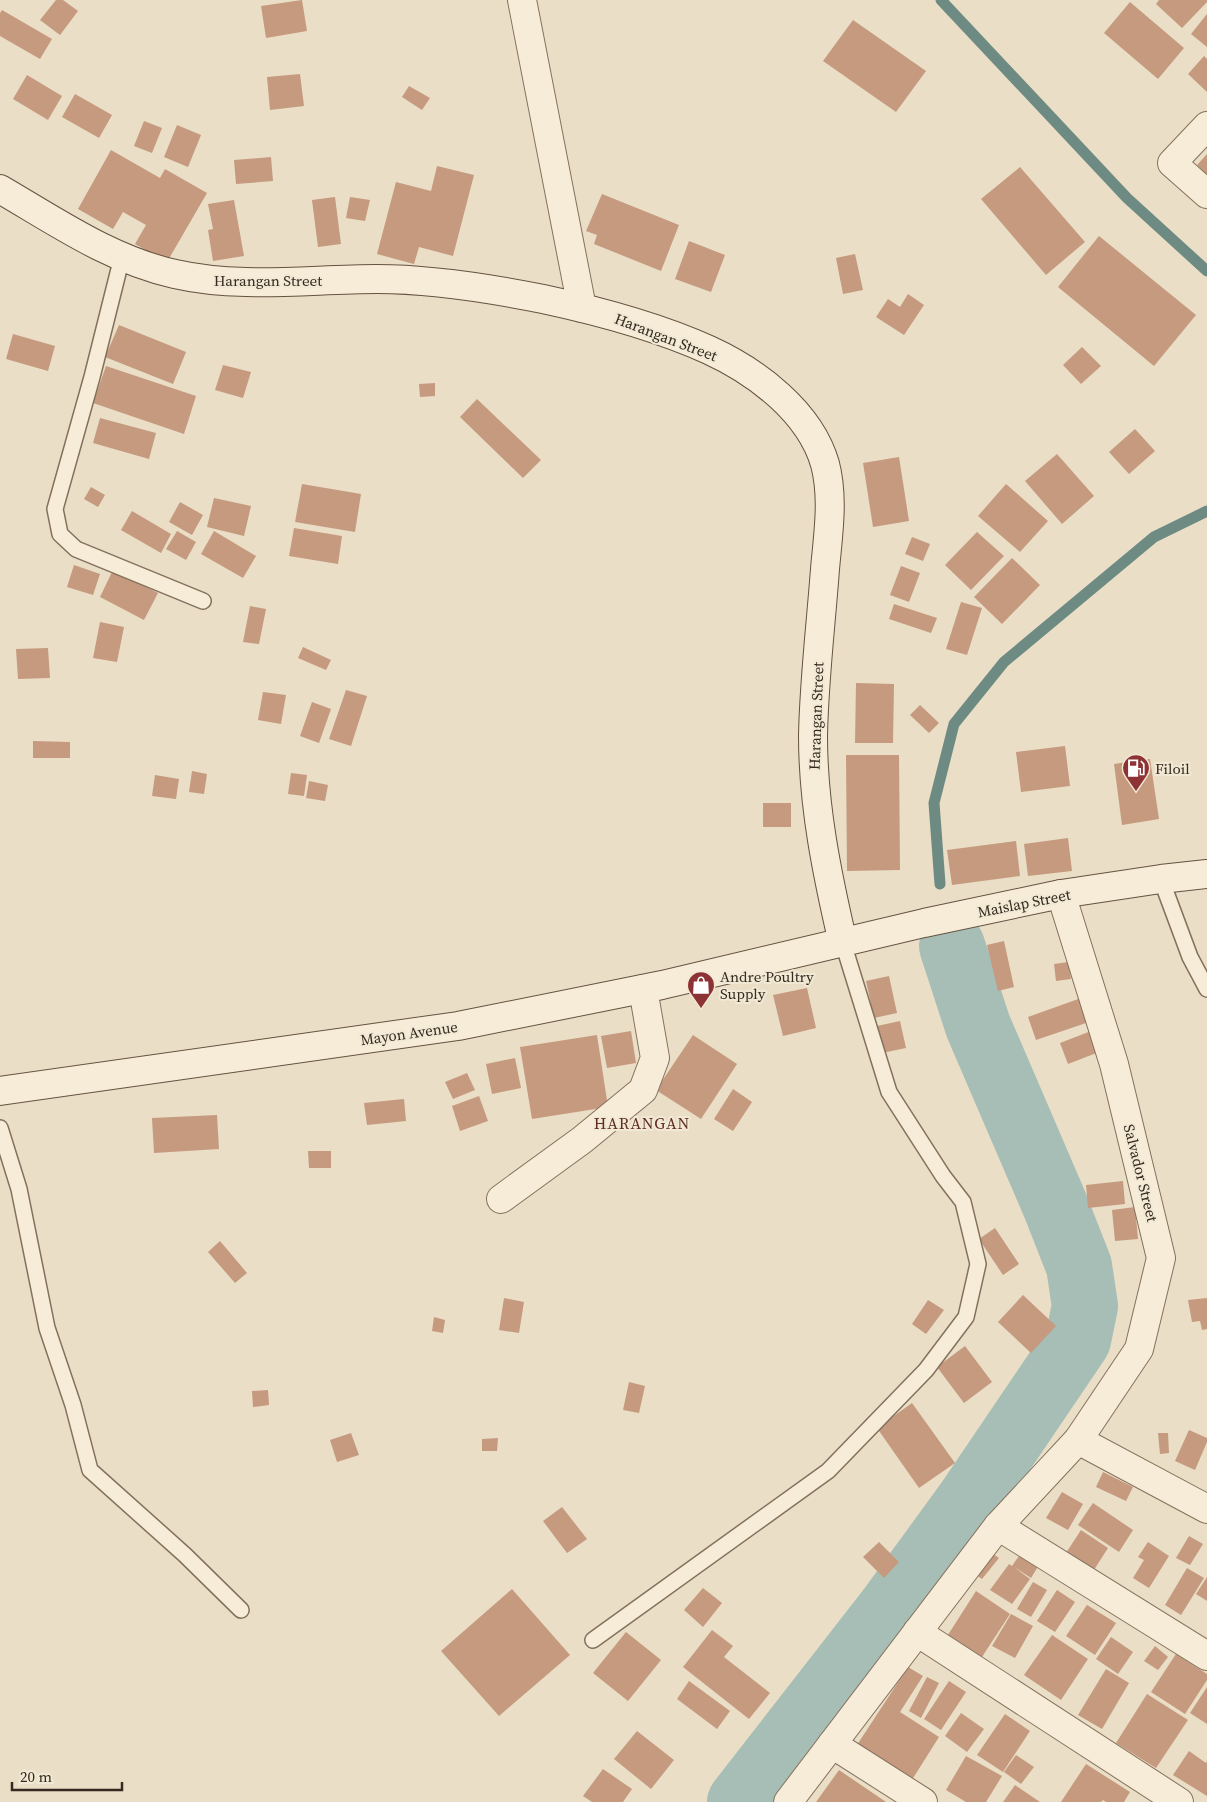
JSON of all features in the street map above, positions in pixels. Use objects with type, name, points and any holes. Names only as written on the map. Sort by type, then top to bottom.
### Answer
[{"type":"main road","points":[[522,0],[582,308]]},
{"type":"main road","points":[[1207,126],[1172,163],[1207,194]]},
{"type":"main road","name":"Harangan Street","points":[[0,188],[122,257],[172,274],[217,282],[378,279],[428,282],[502,291],[582,308],[640,324],[710,351],[752,375],[791,406],[814,436],[825,466],[829,493],[829,525],[815,688],[813,736],[815,780],[822,842],[842,942]]},
{"type":"main road","name":"Maislap Street","points":[[842,942],[1061,894],[1207,874]]},
{"type":"main road","name":"Salvador Street","points":[[788,1802],[998,1526],[1078,1440],[1139,1349],[1161,1258],[1114,1064],[1061,894]]},
{"type":"main road","name":"Mayon Avenue","points":[[0,1091],[458,1026],[643,989],[842,942]]},
{"type":"main road","points":[[502,1198],[582,1140],[642,1090],[655,1058],[643,989]]},
{"type":"main road","points":[[1078,1440],[1207,1509]]},
{"type":"main road","points":[[998,1526],[1207,1656]]},
{"type":"main road","points":[[917,1632],[1179,1802]]},
{"type":"main road","points":[[832,1744],[923,1802]]},
{"type":"lane","points":[[122,257],[92,377],[55,509],[60,534],[76,549],[203,601]]},
{"type":"lane","points":[[1161,879],[1190,957],[1207,989]]},
{"type":"lane","points":[[593,1640],[828,1471],[926,1370],[966,1317],[978,1264],[963,1202],[943,1176],[889,1092],[842,942]]},
{"type":"lane","points":[[0,1128],[19,1189],[47,1328],[73,1405],[90,1470],[185,1555],[241,1610]]},
{"type":"building","points":[[56,0],[63,0],[78,11],[60,35],[40,20]]},
{"type":"building","points":[[302,0],[307,31],[266,38],[261,6]]},
{"type":"building","points":[[1159,0],[1207,0],[1207,2],[1182,28],[1156,4]]},
{"type":"building","points":[[1130,2],[1184,48],[1158,79],[1104,33]]},
{"type":"building","points":[[2,10],[52,39],[40,59],[0,36],[0,13]]},
{"type":"building","points":[[1207,14],[1207,47],[1191,34]]},
{"type":"building","points":[[853,20],[926,71],[896,112],[823,61]]},
{"type":"building","points":[[1204,56],[1207,59],[1207,92],[1188,74]]},
{"type":"building","points":[[300,74],[304,106],[270,110],[267,77]]},
{"type":"building","points":[[27,75],[62,96],[48,120],[13,99]]},
{"type":"building","points":[[409,86],[430,98],[422,110],[402,97]]},
{"type":"building","points":[[75,94],[112,115],[99,138],[62,117]]},
{"type":"building","points":[[144,121],[162,128],[152,153],[134,146]]},
{"type":"building","points":[[177,125],[201,135],[188,167],[164,157]]},
{"type":"building","points":[[111,150],[160,178],[165,169],[207,193],[167,262],[135,244],[146,225],[123,212],[113,229],[78,209]]},
{"type":"building","points":[[1207,154],[1207,175],[1197,165]]},
{"type":"building","points":[[271,157],[273,181],[236,184],[234,160]]},
{"type":"building","points":[[437,166],[474,175],[453,256],[419,247],[414,264],[377,254],[396,182],[431,191]]},
{"type":"building","points":[[1020,167],[1085,242],[1046,275],[981,199]]},
{"type":"building","points":[[602,194],[679,225],[661,271],[594,244],[597,235],[586,231]]},
{"type":"building","points":[[335,197],[341,244],[318,247],[312,200]]},
{"type":"building","points":[[350,197],[370,200],[365,221],[346,218]]},
{"type":"building","points":[[234,200],[244,256],[213,261],[208,230],[213,229],[208,204]]},
{"type":"building","points":[[1099,236],[1196,315],[1154,366],[1058,287]]},
{"type":"building","points":[[689,241],[725,255],[711,292],[675,279]]},
{"type":"building","points":[[855,254],[863,290],[843,294],[836,258]]},
{"type":"building","points":[[908,294],[924,305],[904,335],[876,317],[888,299],[900,307]]},
{"type":"building","points":[[119,325],[186,352],[173,384],[105,357]]},
{"type":"building","points":[[13,334],[55,346],[48,371],[6,359]]},
{"type":"building","points":[[1082,347],[1101,366],[1081,384],[1063,365]]},
{"type":"building","points":[[223,365],[251,372],[243,398],[215,390]]},
{"type":"building","points":[[106,366],[196,396],[184,434],[93,403]]},
{"type":"building","points":[[435,383],[435,396],[420,397],[419,384]]},
{"type":"building","points":[[477,399],[541,460],[523,478],[460,417]]},
{"type":"building","points":[[100,418],[156,433],[149,459],[93,443]]},
{"type":"building","points":[[1135,429],[1155,451],[1129,474],[1109,452]]},
{"type":"building","points":[[1057,454],[1094,496],[1062,524],[1025,481]]},
{"type":"building","points":[[899,457],[909,521],[873,527],[863,463]]},
{"type":"building","points":[[302,484],[361,494],[355,532],[295,522]]},
{"type":"building","points":[[1006,484],[1048,521],[1020,552],[978,516]]},
{"type":"building","points":[[91,487],[105,495],[98,507],[84,499]]},
{"type":"building","points":[[214,498],[251,506],[244,536],[207,527]]},
{"type":"building","points":[[180,502],[203,515],[192,535],[169,522]]},
{"type":"building","points":[[132,511],[171,534],[161,553],[121,530]]},
{"type":"building","points":[[294,528],[342,536],[338,564],[289,556]]},
{"type":"building","points":[[177,531],[196,542],[186,560],[166,549]]},
{"type":"building","points":[[214,531],[256,556],[243,578],[201,554]]},
{"type":"building","points":[[977,532],[1004,556],[971,590],[945,565]]},
{"type":"building","points":[[912,537],[930,544],[923,561],[905,554]]},
{"type":"building","points":[[1012,558],[1040,585],[1002,624],[974,597]]},
{"type":"building","points":[[74,565],[100,574],[93,595],[67,587]]},
{"type":"building","points":[[901,566],[920,573],[909,602],[890,595]]},
{"type":"building","points":[[113,570],[158,593],[144,620],[100,597]]},
{"type":"building","points":[[961,602],[982,608],[967,655],[946,649]]},
{"type":"building","points":[[894,604],[937,618],[931,633],[889,619]]},
{"type":"building","points":[[250,606],[266,609],[259,644],[243,642]]},
{"type":"building","points":[[100,622],[124,627],[117,662],[93,658]]},
{"type":"building","points":[[303,647],[331,660],[326,670],[298,658]]},
{"type":"building","points":[[48,648],[50,678],[18,679],[16,649]]},
{"type":"building","points":[[856,683],[894,684],[893,743],[855,743]]},
{"type":"building","points":[[346,690],[367,696],[351,746],[329,739]]},
{"type":"building","points":[[263,692],[286,695],[281,724],[258,720]]},
{"type":"building","points":[[312,702],[331,709],[319,743],[300,736]]},
{"type":"building","points":[[920,705],[939,723],[929,733],[910,715]]},
{"type":"building","points":[[33,741],[70,742],[70,758],[33,758]]},
{"type":"building","points":[[1065,746],[1070,786],[1021,792],[1016,752]]},
{"type":"building","points":[[846,755],[899,755],[900,870],[847,871]]},
{"type":"building","name":"Filoil","points":[[1150,759],[1159,819],[1122,825],[1114,764]]},
{"type":"building","points":[[192,771],[207,774],[204,794],[189,792]]},
{"type":"building","points":[[291,773],[307,775],[304,796],[288,794]]},
{"type":"building","points":[[155,775],[179,779],[176,799],[152,796]]},
{"type":"building","points":[[309,781],[328,785],[325,801],[306,798]]},
{"type":"building","points":[[763,803],[791,803],[791,827],[763,827]]},
{"type":"building","points":[[1068,838],[1072,871],[1028,876],[1024,844]]},
{"type":"building","points":[[1016,841],[1020,876],[952,885],[947,850]]},
{"type":"building","points":[[1004,941],[1014,987],[998,991],[987,945]]},
{"type":"building","points":[[1068,962],[1071,979],[1056,981],[1054,964]]},
{"type":"building","points":[[889,976],[897,1013],[874,1018],[866,981]]},
{"type":"building","points":[[807,988],[816,1028],[783,1036],[773,995]]},
{"type":"building","points":[[1081,998],[1089,1022],[1036,1040],[1028,1017]]},
{"type":"building","points":[[900,1021],[906,1048],[882,1053],[877,1026]]},
{"type":"building","points":[[631,1031],[636,1063],[607,1068],[601,1036]]},
{"type":"building","points":[[1091,1031],[1099,1052],[1068,1064],[1060,1043]]},
{"type":"building","points":[[597,1035],[608,1107],[532,1119],[520,1047]]},
{"type":"building","points":[[693,1035],[737,1064],[701,1119],[656,1090]]},
{"type":"building","points":[[515,1058],[521,1088],[492,1094],[486,1064]]},
{"type":"building","points":[[467,1073],[475,1090],[453,1099],[445,1082]]},
{"type":"building","points":[[733,1089],[752,1102],[733,1131],[714,1119]]},
{"type":"building","points":[[479,1096],[488,1121],[460,1131],[452,1106]]},
{"type":"building","points":[[404,1099],[406,1121],[367,1125],[364,1103]]},
{"type":"building","points":[[217,1115],[219,1149],[154,1153],[152,1118]]},
{"type":"building","points":[[308,1151],[331,1151],[331,1168],[309,1168]]},
{"type":"building","points":[[1123,1181],[1125,1204],[1088,1208],[1086,1185]]},
{"type":"building","points":[[1135,1207],[1138,1239],[1115,1241],[1112,1210]]},
{"type":"building","points":[[995,1228],[1019,1264],[1003,1275],[979,1239]]},
{"type":"building","points":[[220,1241],[247,1273],[235,1283],[208,1252]]},
{"type":"building","points":[[1023,1295],[1056,1326],[1031,1353],[998,1322]]},
{"type":"building","points":[[504,1298],[524,1302],[519,1333],[499,1330]]},
{"type":"building","points":[[1207,1298],[1207,1329],[1202,1330],[1200,1321],[1192,1322],[1188,1300]]},
{"type":"building","points":[[928,1300],[944,1310],[926,1334],[912,1324]]},
{"type":"building","points":[[434,1317],[445,1320],[443,1333],[432,1331]]},
{"type":"building","points":[[965,1346],[992,1382],[964,1403],[937,1367]]},
{"type":"building","points":[[629,1382],[645,1386],[639,1413],[623,1410]]},
{"type":"building","points":[[268,1390],[269,1405],[253,1407],[252,1391]]},
{"type":"building","points":[[912,1403],[955,1463],[919,1488],[877,1428]]},
{"type":"building","points":[[1189,1430],[1207,1438],[1195,1470],[1175,1461]]},
{"type":"building","points":[[351,1433],[359,1455],[337,1462],[330,1440]]},
{"type":"building","points":[[1158,1433],[1168,1433],[1169,1453],[1160,1454]]},
{"type":"building","points":[[498,1438],[497,1451],[482,1451],[482,1439]]},
{"type":"building","points":[[1103,1472],[1133,1487],[1126,1501],[1096,1487]]},
{"type":"building","points":[[1062,1492],[1083,1504],[1068,1530],[1046,1518]]},
{"type":"building","points":[[1093,1503],[1133,1530],[1119,1552],[1078,1525]]},
{"type":"building","points":[[562,1507],[587,1539],[567,1553],[543,1521]]},
{"type":"building","points":[[1081,1530],[1108,1548],[1092,1573],[1064,1556]]},
{"type":"building","points":[[1189,1536],[1203,1544],[1190,1565],[1176,1558]]},
{"type":"building","points":[[879,1542],[899,1562],[884,1578],[863,1557]]},
{"type":"building","points":[[1148,1542],[1169,1556],[1149,1588],[1133,1578],[1144,1560],[1138,1557]]},
{"type":"building","points":[[989,1551],[999,1558],[982,1579],[972,1572]]},
{"type":"building","points":[[1021,1553],[1039,1565],[1031,1578],[1014,1567],[1030,1579],[1012,1604],[990,1590],[1009,1564],[1012,1566]]},
{"type":"building","points":[[1187,1568],[1204,1578],[1181,1615],[1165,1605]]},
{"type":"building","points":[[1207,1577],[1207,1601],[1196,1594]]},
{"type":"building","points":[[1033,1582],[1047,1590],[1031,1617],[1017,1609]]},
{"type":"building","points":[[703,1588],[722,1603],[703,1627],[684,1610]]},
{"type":"building","points":[[512,1589],[570,1655],[499,1716],[441,1651]]},
{"type":"building","points":[[1057,1590],[1075,1602],[1055,1632],[1037,1621]]},
{"type":"building","points":[[976,1591],[1010,1614],[980,1660],[946,1638]]},
{"type":"building","points":[[1087,1605],[1116,1623],[1095,1655],[1066,1636]]},
{"type":"building","points":[[1011,1614],[1033,1626],[1015,1658],[992,1646]]},
{"type":"building","points":[[712,1630],[733,1646],[724,1657],[770,1693],[749,1719],[683,1667]]},
{"type":"building","points":[[626,1632],[661,1660],[628,1701],[593,1673]]},
{"type":"building","points":[[1052,1635],[1088,1659],[1061,1700],[1024,1675]]},
{"type":"building","points":[[1111,1637],[1133,1652],[1118,1674],[1096,1659]]},
{"type":"building","points":[[1155,1646],[1168,1657],[1158,1670],[1144,1661]]},
{"type":"building","points":[[1176,1654],[1207,1674],[1207,1680],[1185,1714],[1151,1692]]},
{"type":"building","points":[[908,1667],[923,1676],[900,1712],[939,1737],[910,1783],[855,1748]]},
{"type":"building","points":[[1106,1669],[1129,1683],[1102,1729],[1078,1715]]},
{"type":"building","points":[[927,1677],[939,1683],[921,1718],[909,1711]]},
{"type":"building","points":[[689,1681],[730,1711],[717,1729],[677,1699]]},
{"type":"building","points":[[949,1681],[966,1692],[941,1730],[924,1719]]},
{"type":"building","points":[[1207,1687],[1207,1724],[1190,1713]]},
{"type":"building","points":[[1147,1694],[1188,1720],[1156,1768],[1116,1743]]},
{"type":"building","points":[[961,1713],[984,1729],[967,1752],[945,1736]]},
{"type":"building","points":[[1005,1714],[1030,1731],[1003,1772],[977,1755]]},
{"type":"building","points":[[637,1731],[674,1760],[651,1789],[614,1759]]},
{"type":"building","points":[[1189,1751],[1206,1763],[1207,1761],[1207,1796],[1173,1775]]},
{"type":"building","points":[[1016,1755],[1034,1767],[1021,1784],[1004,1772]]},
{"type":"building","points":[[966,1756],[1002,1776],[986,1802],[966,1802],[946,1790]]},
{"type":"building","points":[[1086,1764],[1130,1792],[1124,1802],[1106,1802],[1103,1800],[1101,1802],[1061,1802]]},
{"type":"building","points":[[603,1769],[632,1789],[623,1802],[592,1802],[583,1796]]},
{"type":"building","points":[[839,1770],[886,1802],[816,1802]]},
{"type":"building","points":[[1015,1785],[1040,1802],[1003,1802]]},
{"type":"waterway","points":[[941,0],[1127,198],[1207,271]]},
{"type":"waterway","points":[[940,884],[934,803],[954,724],[1004,662],[1154,537],[1207,511]]},
{"type":"waterway","points":[[740,1802],[891,1608],[969,1501],[1078,1340],[1085,1306],[1079,1266],[1055,1205],[978,1026],[952,946]]},
{"type":"place","name":"Filoil","points":[[1136,792]]},
{"type":"place","name":"Andre Poultry Supply","points":[[701,1009]]},
{"type":"district","name":"HARANGAN","points":[[642,1123]]}]
